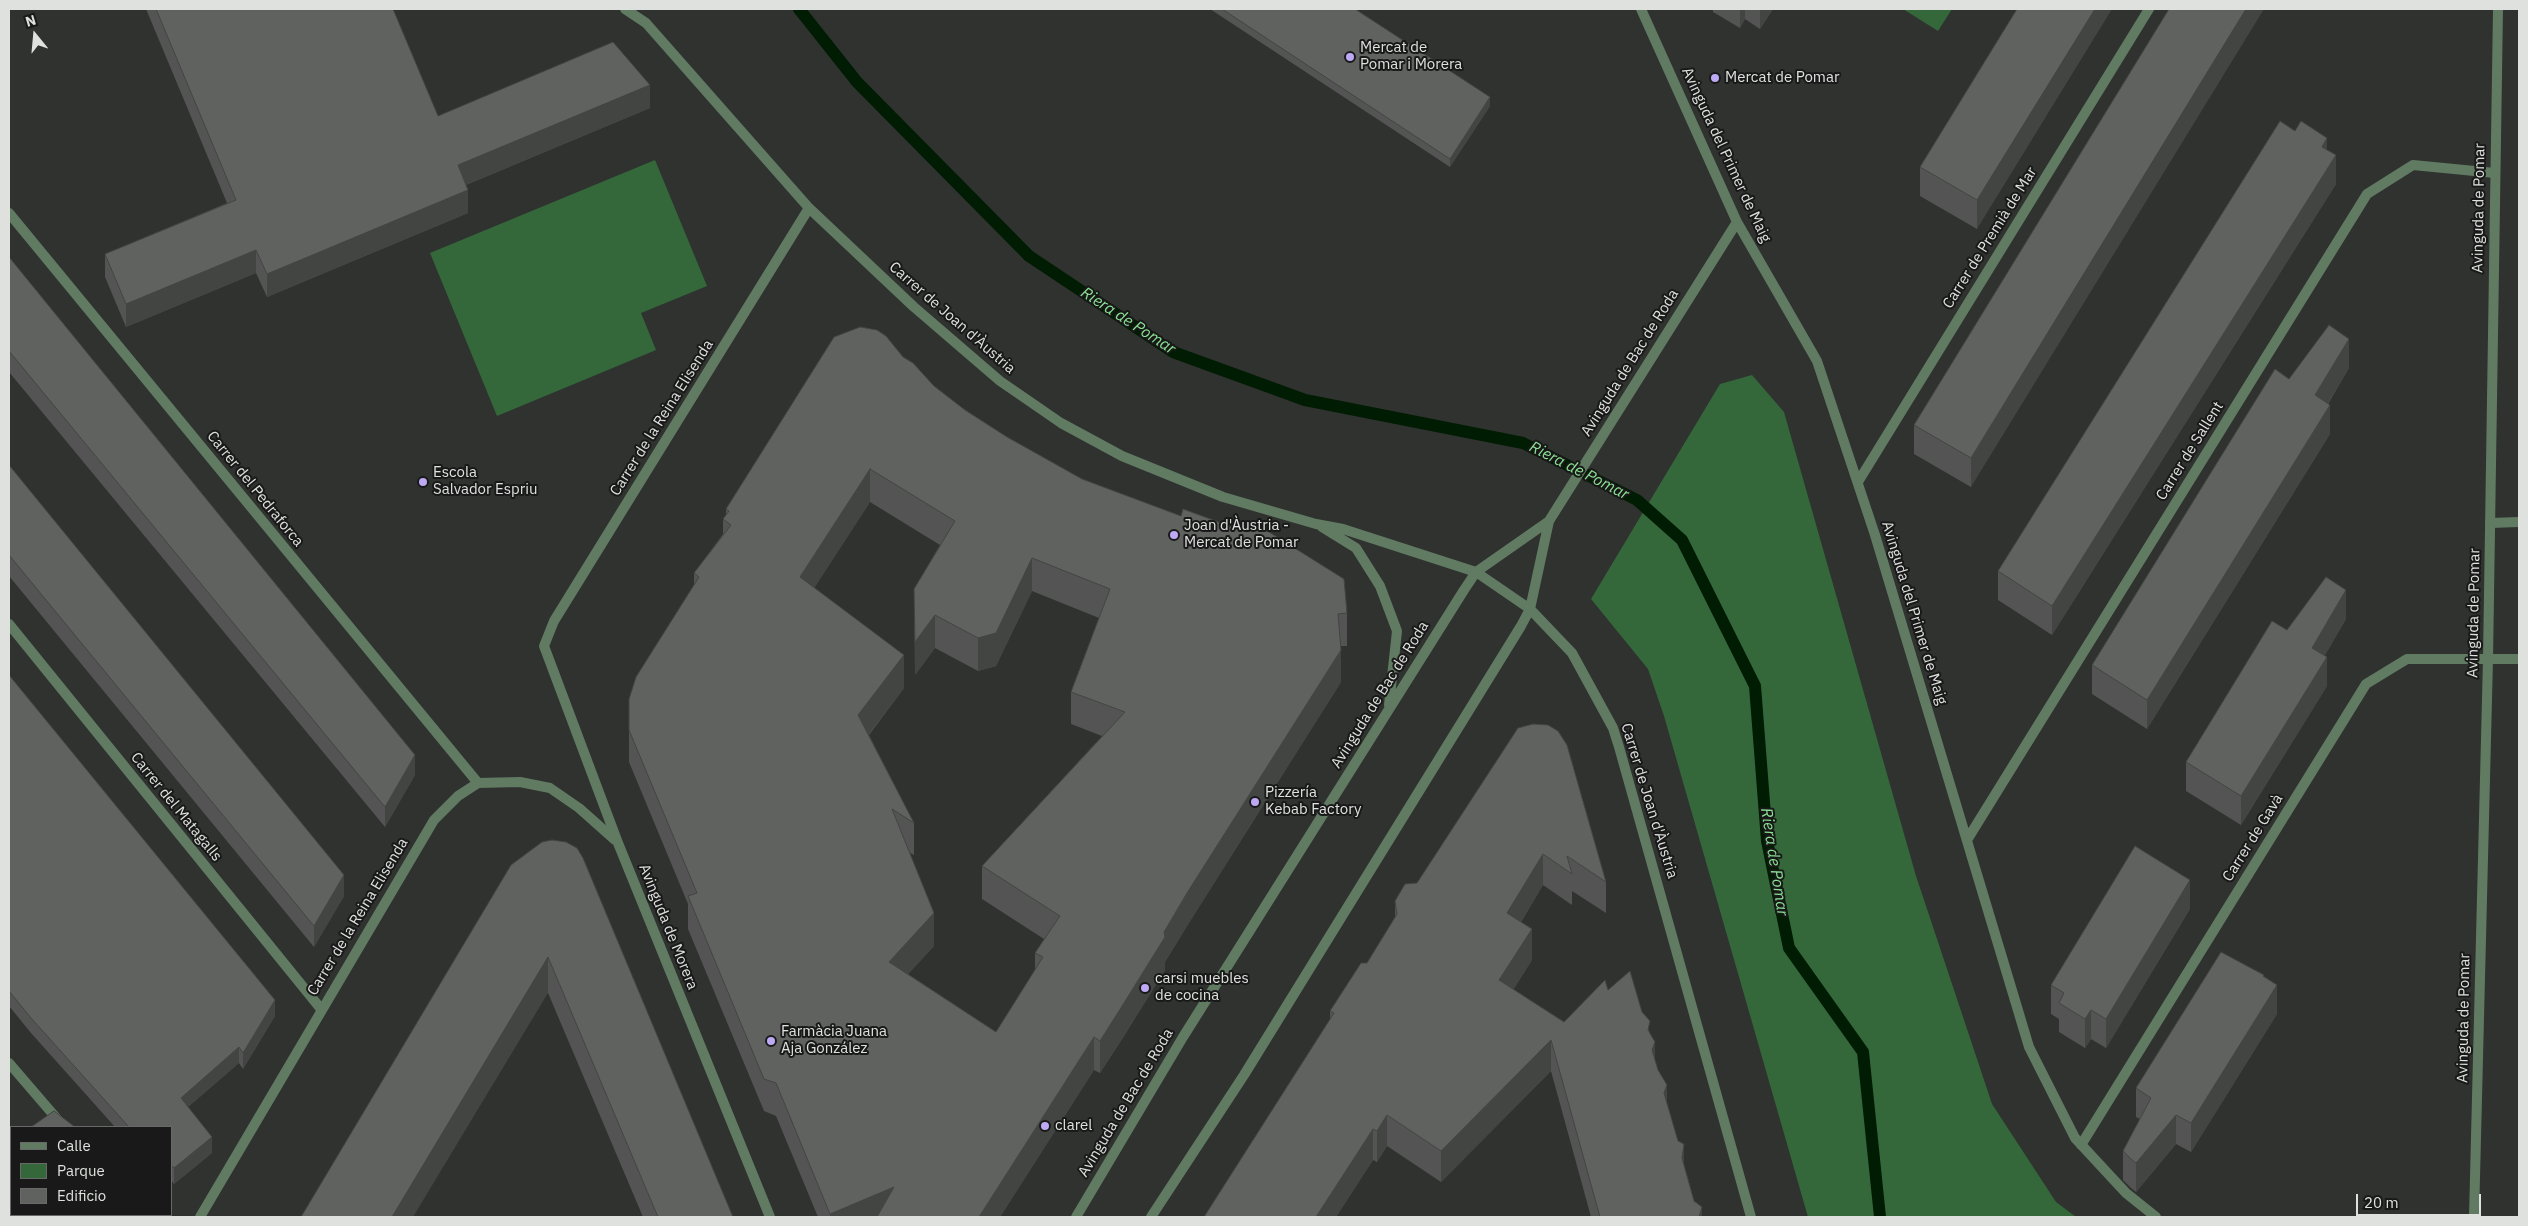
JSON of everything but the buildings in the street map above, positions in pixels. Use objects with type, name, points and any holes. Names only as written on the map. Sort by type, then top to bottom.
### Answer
[{"type":"street","name":"Carrer de Joan d'Àustria","points":[[625,9],[646,23]]},
{"type":"street","name":"Carrer de Joan d'Àustria","points":[[639,9],[646,23],[809,208],[914,307],[1000,381],[1061,423],[1122,456],[1223,497],[1316,524],[1360,534],[1476,572],[1530,609],[1572,653],[1612,728],[1633,793],[1751,1217]]},
{"type":"street","points":[[1643,13],[1652,9]]},
{"type":"street","name":"Carrer de Premià de Mar","points":[[1858,482],[2149,9]]},
{"type":"street","name":"Avinguda de Pomar","points":[[2474,1217],[2488,659],[2498,9]]},
{"type":"street","name":"Avinguda del Primer de Maig","points":[[1643,13],[1737,222],[1817,361],[1858,482],[1968,840],[2029,1047],[2075,1138],[2126,1193],[2156,1217]]},
{"type":"street","name":"Carrer de Sallent","points":[[1968,840],[2367,194],[2413,165],[2495,173]]},
{"type":"street","name":"Carrer de la Reina Elisenda","points":[[544,646],[554,621],[809,208]]},
{"type":"street","name":"Carrer del Pedraforca","points":[[9,213],[478,783]]},
{"type":"street","name":"Avinguda de Bac de Roda","points":[[1150,1217],[1244,1075],[1530,609],[1549,521],[1737,222]]},
{"type":"street","name":"Avinguda de Bac de Roda","points":[[1076,1217],[1183,1037],[1476,572],[1549,521]]},
{"type":"street","points":[[2490,523],[2519,522]]},
{"type":"street","name":"Carrer de Joan d'Àustria","points":[[1316,524],[1356,548],[1380,586],[1396,631],[1393,677],[1388,711]]},
{"type":"street","name":"Carrer del Matagalls","points":[[9,624],[321,1009]]},
{"type":"street","name":"Avinguda de Morera","points":[[544,646],[618,842],[770,1217]]},
{"type":"street","name":"Carrer de Gavà","points":[[2081,1145],[2366,684],[2407,659],[2519,659]]},
{"type":"street","points":[[478,783],[520,782],[550,788],[579,808],[618,842]]},
{"type":"street","name":"Carrer de la Reina Elisenda","points":[[200,1217],[434,820],[458,796],[478,783]]},
{"type":"street","points":[[9,1063],[63,1126]]},
{"type":"green space","points":[[1903,9],[1952,9],[1938,31]]},
{"type":"green space","points":[[655,160],[707,286],[641,313],[656,350],[497,416],[430,253]]},
{"type":"green space","points":[[1752,375],[1784,412],[1916,876],[1992,1104],[2056,1202],[2076,1217],[1808,1217],[1664,716],[1648,669],[1591,599],[1720,384]]},
{"type":"waterway","name":"Riera de Pomar","points":[[799,9],[857,82],[1029,256],[1173,352],[1305,400],[1523,443],[1637,500],[1682,540],[1755,686],[1767,841],[1789,948],[1863,1052],[1880,1217]]},
{"type":"place","name":"Mercat de Pomar i Morera","points":[[1350,57]]},
{"type":"place","name":"Mercat de Pomar","points":[[1715,78]]},
{"type":"place","name":"Escola Salvador Espriu","points":[[423,482]]},
{"type":"place","name":"Joan d'Àustria - Mercat de Pomar","points":[[1174,535]]},
{"type":"place","name":"Pizzería Kebab Factory","points":[[1255,802]]},
{"type":"place","name":"carsi muebles de cocina","points":[[1145,988]]},
{"type":"place","name":"Farmàcia Juana Aja González","points":[[771,1041]]},
{"type":"place","name":"clarel","points":[[1045,1126]]}]
